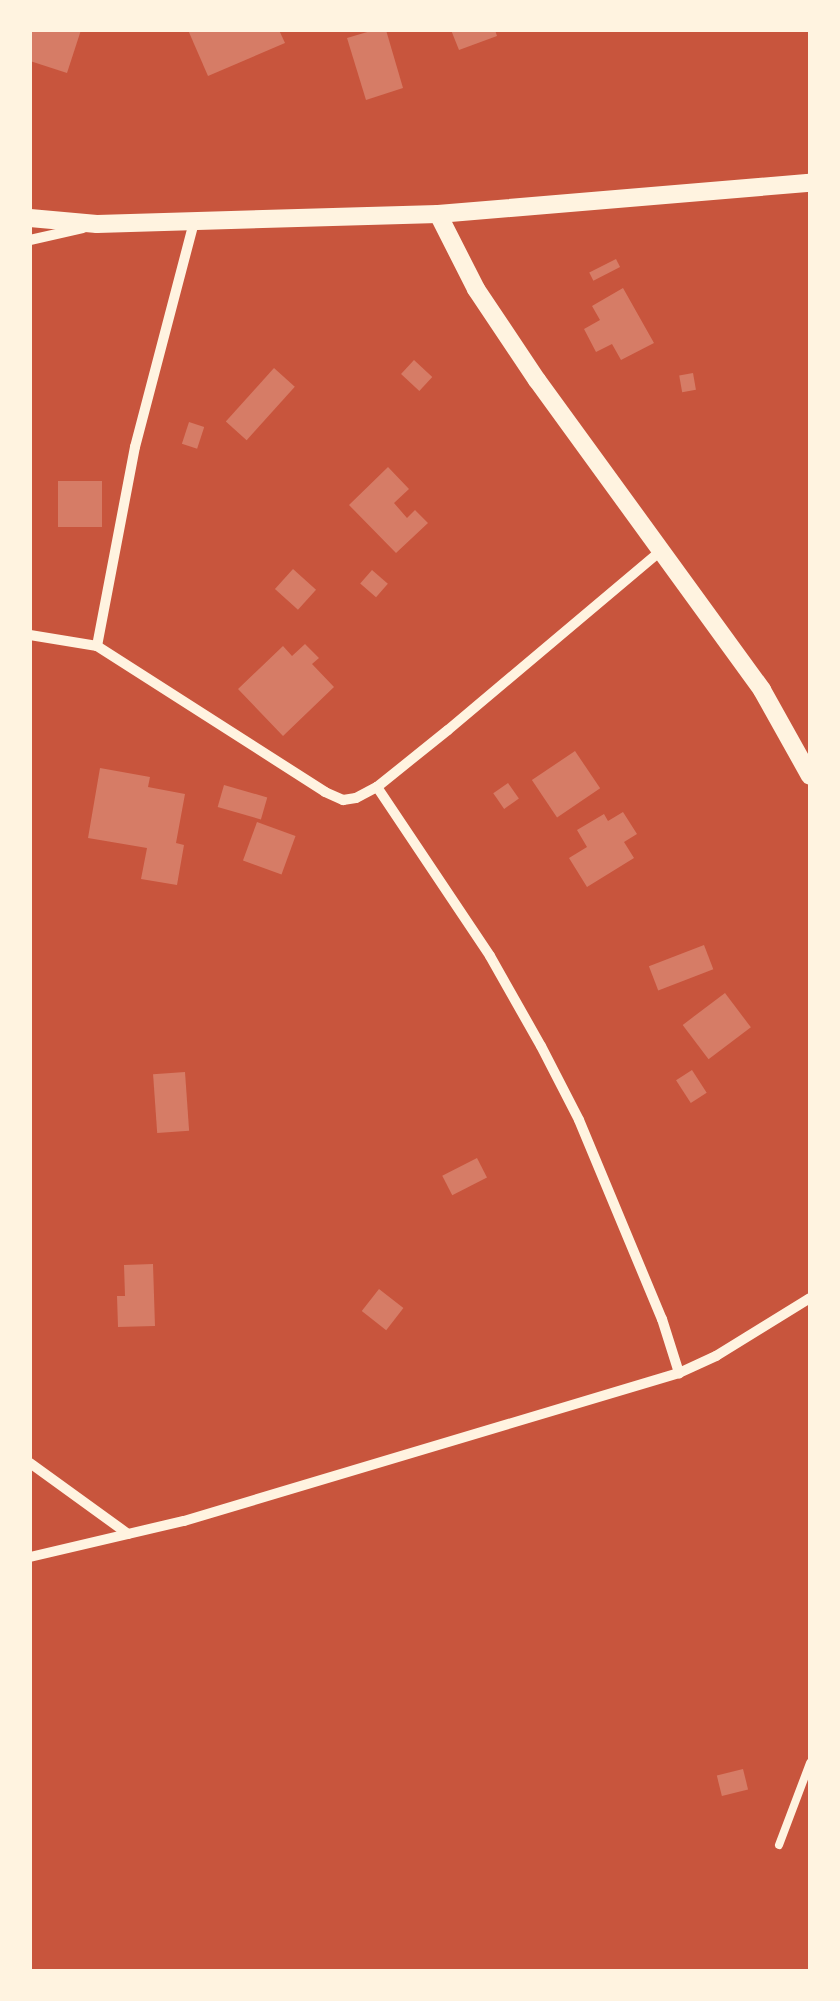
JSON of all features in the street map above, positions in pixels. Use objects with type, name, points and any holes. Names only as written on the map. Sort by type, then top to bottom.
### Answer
[{"type":"street","points":[[30,218],[97,224],[438,214],[810,183]]},
{"type":"street","points":[[438,214],[476,288],[536,380],[664,549],[762,690],[810,776]]},
{"type":"street","points":[[97,646],[135,448],[194,222]]},
{"type":"street","points":[[30,240],[97,224]]},
{"type":"street","points":[[30,635],[97,646],[343,800],[377,787],[664,549]]},
{"type":"street","points":[[377,787],[490,956],[541,1046],[579,1120],[662,1320],[679,1373]]},
{"type":"street","points":[[30,1557],[128,1534],[679,1373],[716,1356],[810,1298]]},
{"type":"street","points":[[30,1463],[128,1534]]},
{"type":"lane","points":[[779,1845],[810,1763]]},
{"type":"building","points":[[30,30],[81,30],[67,73],[30,61]]},
{"type":"building","points":[[188,30],[279,30],[285,43],[208,76]]},
{"type":"building","points":[[386,30],[403,88],[366,100],[347,38]]},
{"type":"building","points":[[451,30],[495,30],[497,36],[459,50]]},
{"type":"building","points":[[616,259],[620,267],[593,281],[589,273]]},
{"type":"building","points":[[623,288],[654,343],[621,360],[612,344],[596,352],[584,329],[600,320],[592,306]]},
{"type":"building","points":[[414,360],[432,377],[419,391],[401,374]]},
{"type":"building","points":[[274,368],[295,387],[247,440],[226,422]]},
{"type":"building","points":[[693,373],[696,390],[682,392],[679,375]]},
{"type":"building","points":[[189,422],[204,427],[197,449],[182,444]]},
{"type":"building","points":[[388,467],[409,489],[394,503],[407,518],[415,510],[428,523],[396,553],[349,505]]},
{"type":"building","points":[[58,481],[102,481],[102,527],[58,527]]},
{"type":"building","points":[[293,569],[316,590],[298,610],[275,589]]},
{"type":"building","points":[[372,570],[388,584],[376,597],[360,584]]},
{"type":"building","points":[[305,644],[319,658],[312,664],[334,687],[283,736],[238,689],[283,646],[292,656]]},
{"type":"building","points":[[575,751],[600,788],[557,817],[532,780]]},
{"type":"building","points":[[100,768],[150,777],[148,787],[185,794],[176,843],[184,845],[177,885],[141,879],[147,848],[88,838]]},
{"type":"building","points":[[508,783],[519,799],[504,809],[493,793]]},
{"type":"building","points":[[224,785],[267,797],[261,820],[218,807]]},
{"type":"building","points":[[623,812],[637,834],[624,842],[634,858],[587,887],[569,858],[587,847],[577,830],[604,814],[608,821]]},
{"type":"building","points":[[257,822],[296,836],[282,875],[243,861]]},
{"type":"building","points":[[704,945],[713,969],[658,990],[649,966]]},
{"type":"building","points":[[725,993],[751,1027],[709,1059],[683,1025]]},
{"type":"building","points":[[692,1070],[707,1093],[691,1103],[676,1080]]},
{"type":"building","points":[[185,1072],[189,1131],[157,1133],[153,1074]]},
{"type":"building","points":[[477,1158],[487,1178],[452,1195],[442,1176]]},
{"type":"building","points":[[153,1264],[155,1326],[118,1327],[117,1296],[125,1296],[124,1265]]},
{"type":"building","points":[[379,1289],[403,1308],[386,1330],[362,1311]]},
{"type":"building","points":[[743,1769],[748,1789],[722,1796],[717,1776]]}]
